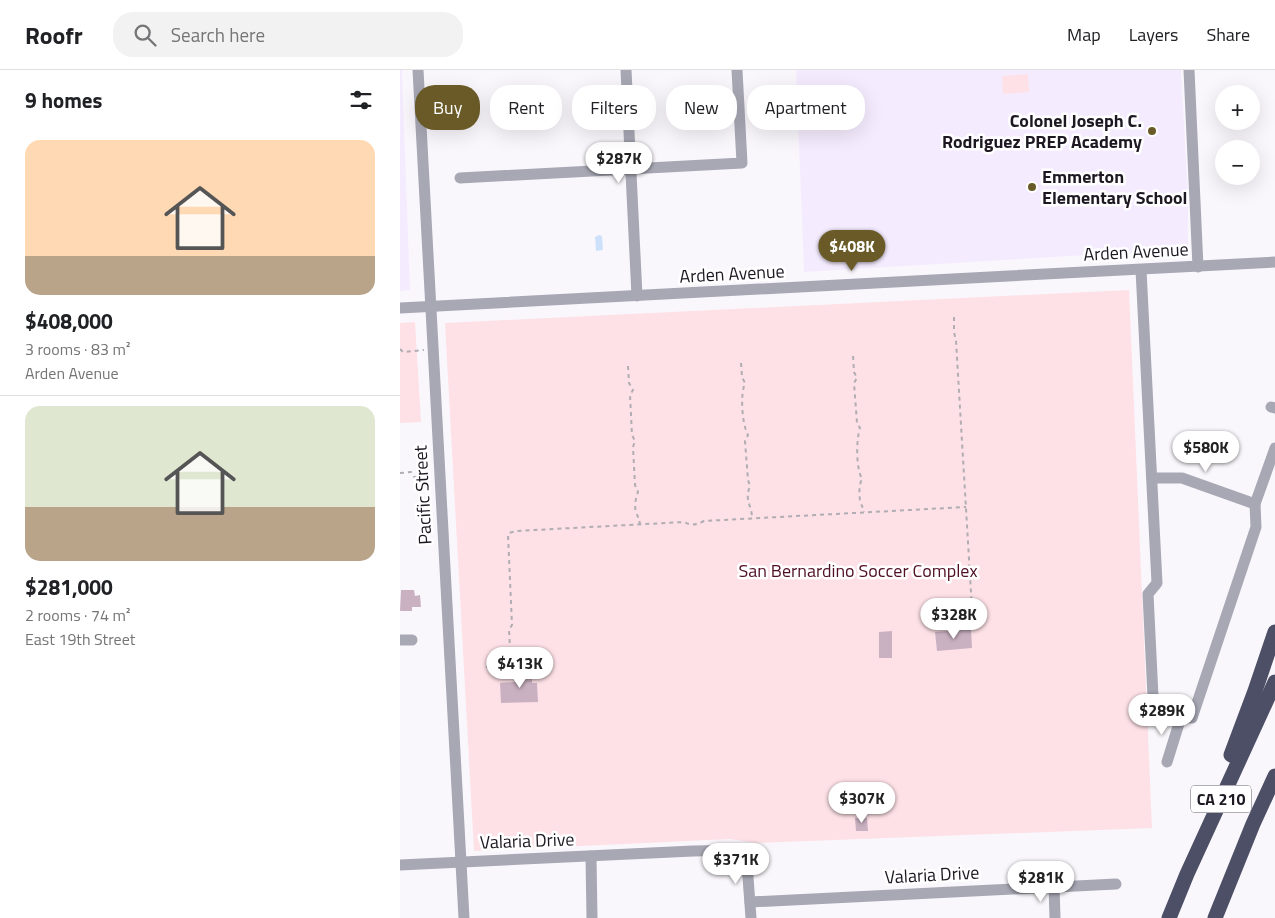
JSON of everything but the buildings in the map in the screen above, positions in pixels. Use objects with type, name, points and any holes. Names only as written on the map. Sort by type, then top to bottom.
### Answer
[{"type":"highway","points":[[1187,874],[1275,632]]},
{"type":"highway","name":"CA 210","points":[[1169,918],[1187,874],[1275,682]]},
{"type":"highway","name":"CA 210","points":[[1215,918],[1253,824],[1275,776]]},
{"type":"highway","points":[[1253,824],[1275,797]]},
{"type":"street","name":"Pacific Street","points":[[418,70],[464,918]]},
{"type":"street","points":[[626,70],[637,296]]},
{"type":"street","points":[[460,178],[742,163],[737,70]]},
{"type":"street","points":[[1189,70],[1198,267]]},
{"type":"street","name":"Arden Avenue","points":[[400,308],[1275,262]]},
{"type":"street","points":[[1142,270],[1157,583],[1148,594],[1154,717],[1192,718],[1256,527],[1254,504],[1275,448]]},
{"type":"street","points":[[1152,478],[1182,478],[1254,504]]},
{"type":"street","points":[[400,640],[412,640]]},
{"type":"street","points":[[1167,762],[1181,717]]},
{"type":"street","name":"Valaria Drive","points":[[400,865],[746,850],[750,902],[1116,884]]},
{"type":"street","points":[[591,856],[592,918]]},
{"type":"street","points":[[1054,886],[1055,918]]},
{"type":"street","points":[[750,902],[751,918]]},
{"type":"path","points":[[954,317],[973,626]]},
{"type":"path","points":[[400,349],[403,352],[432,350]]},
{"type":"path","points":[[853,356],[854,372],[857,378],[854,383],[857,423],[860,428],[857,435],[859,473],[862,479],[859,485],[860,501],[864,512]]},
{"type":"path","points":[[741,363],[742,377],[745,383],[742,390],[744,428],[748,435],[746,441],[750,486],[748,492],[752,518]]},
{"type":"path","points":[[628,366],[629,383],[633,390],[630,396],[632,435],[635,441],[633,447],[635,485],[638,492],[636,497],[636,513],[640,517],[640,525]]},
{"type":"path","points":[[400,473],[411,472],[414,477],[439,475]]},
{"type":"path","points":[[486,668],[511,666],[509,630],[512,625],[509,533],[516,531],[684,522],[691,526],[704,521],[966,507]]},
{"type":"shaded area","points":[[400,70],[402,70],[410,290],[400,291]]},
{"type":"shaded area","points":[[796,70],[1181,70],[1188,193],[1188,249],[804,272],[798,130],[865,130],[865,85],[797,85]]},
{"type":"green space","points":[[1028,74],[1029,92],[1003,94],[1002,76]]},
{"type":"green space","name":"San Bernardino Soccer Complex","points":[[1129,290],[1152,828],[756,843],[730,839],[474,851],[445,323]]},
{"type":"green space","points":[[415,322],[421,422],[400,423],[400,323]]},
{"type":"water","points":[[602,236],[603,250],[596,251],[595,237]]},
{"type":"place","name":"Colonel Joseph C. Rodriguez PREP Academy","points":[[1152,131]]},
{"type":"place","name":"Emmerton Elementary School","points":[[1032,187]]}]
